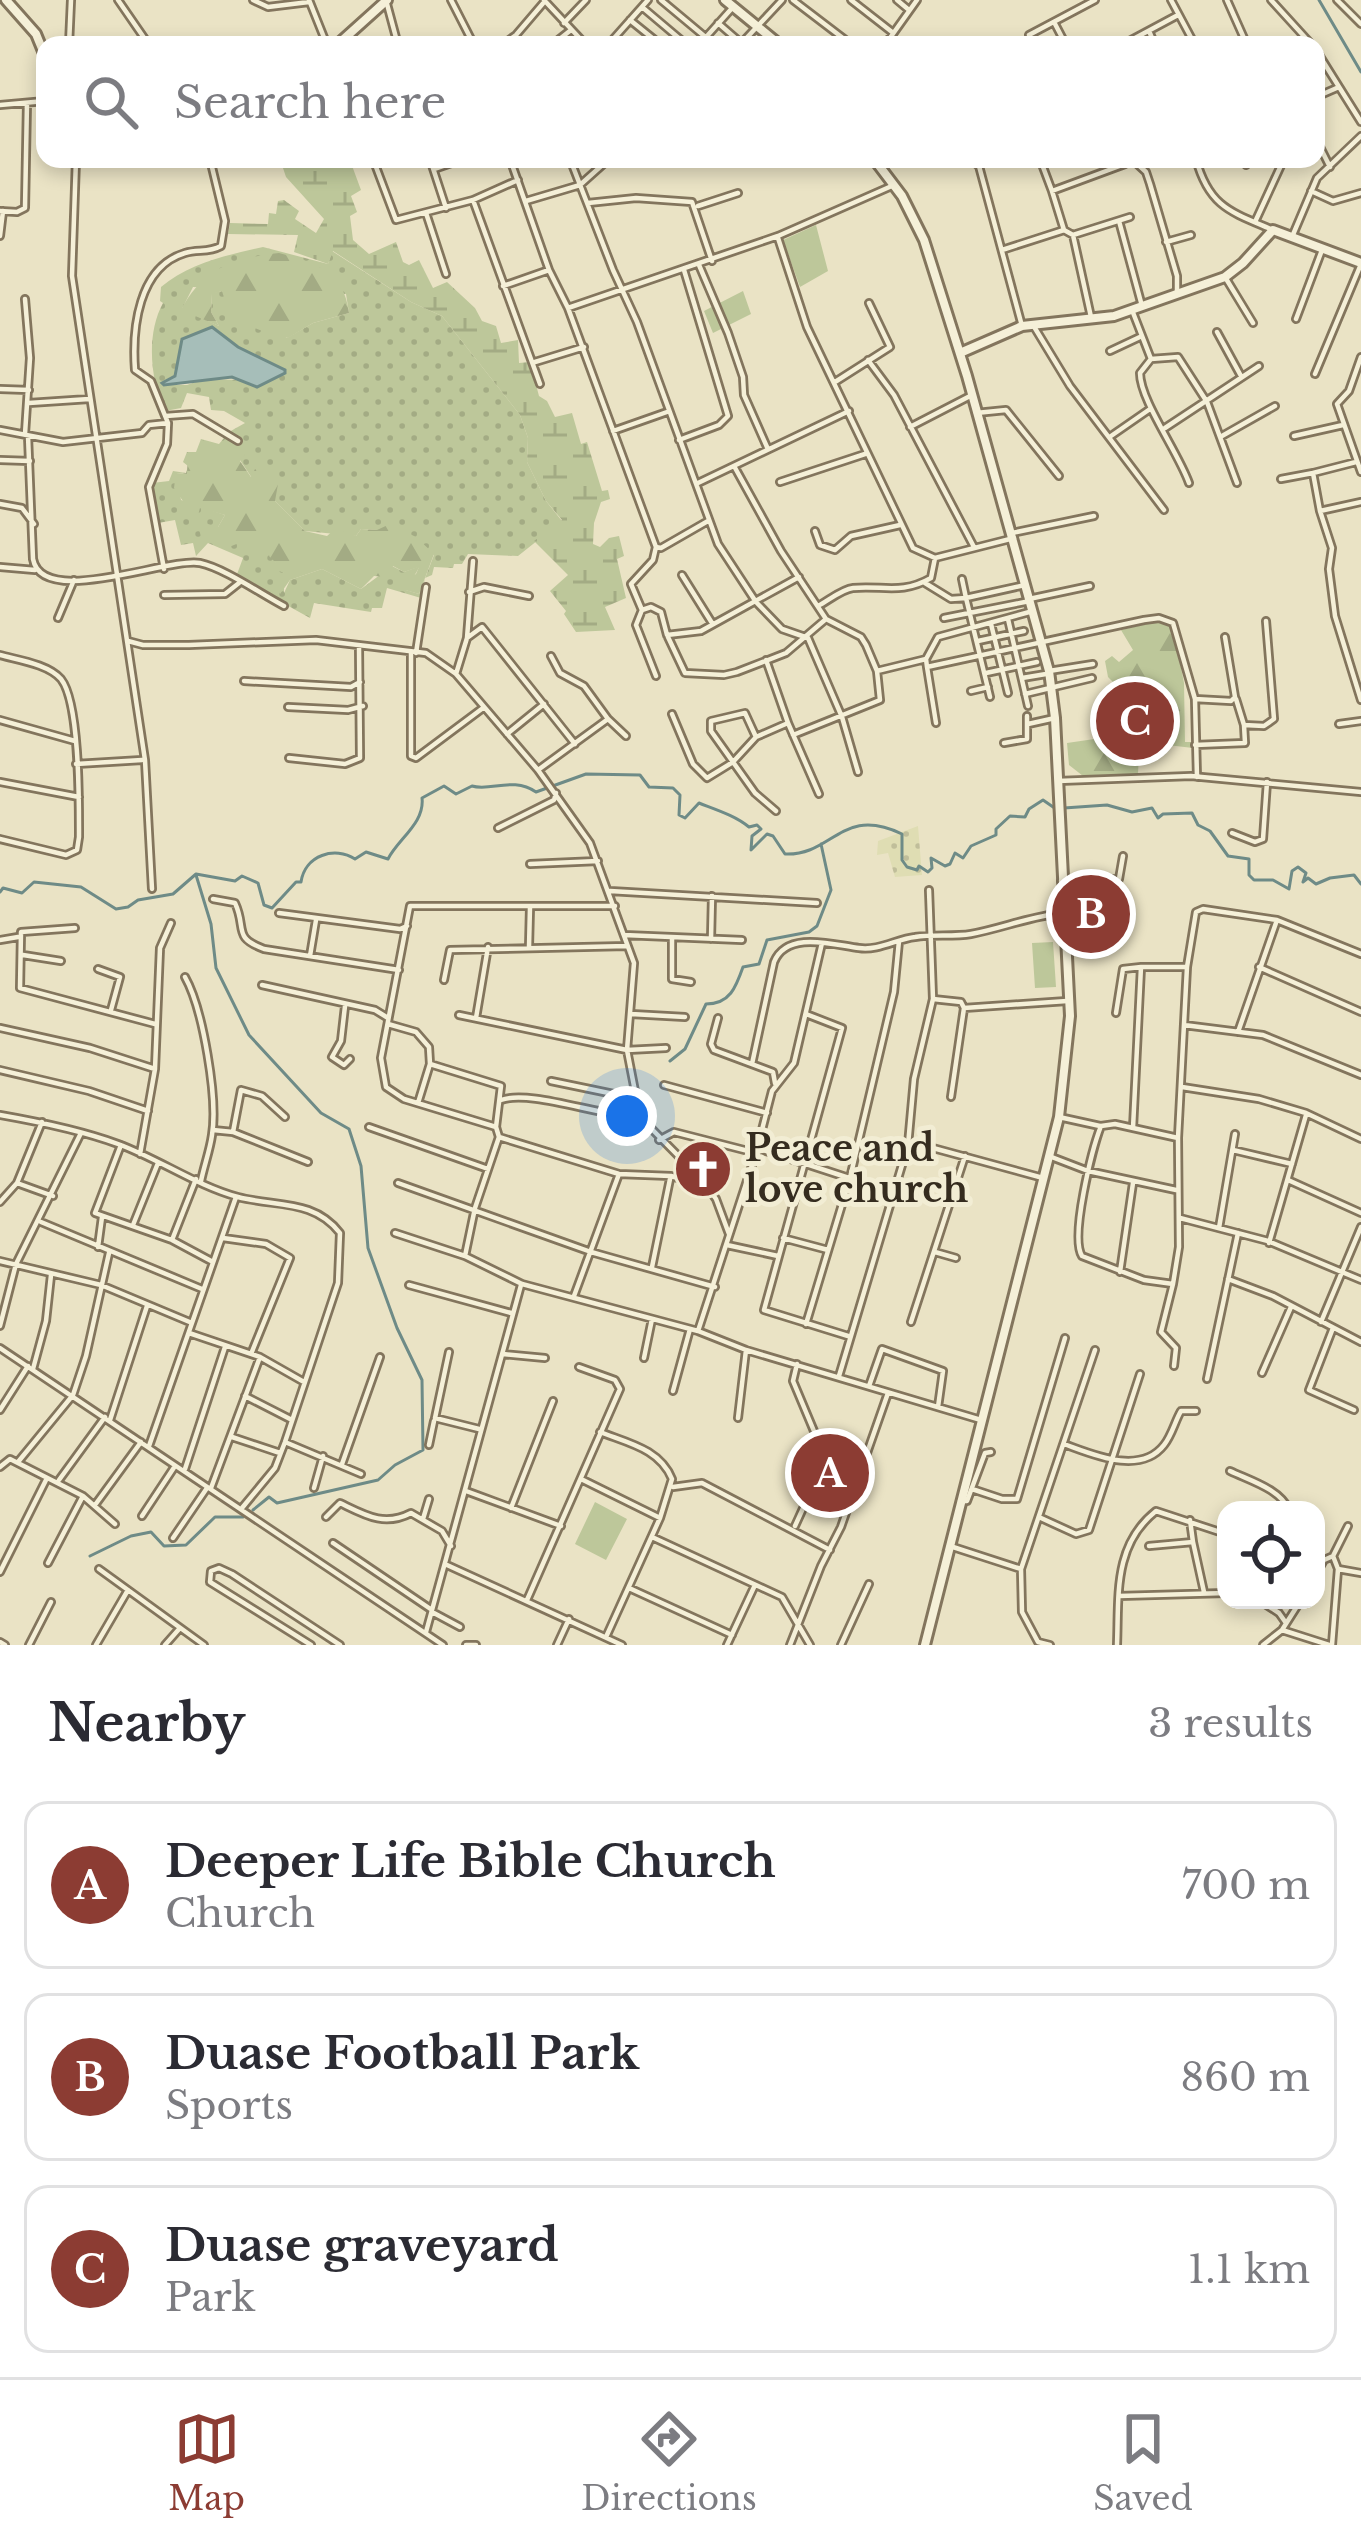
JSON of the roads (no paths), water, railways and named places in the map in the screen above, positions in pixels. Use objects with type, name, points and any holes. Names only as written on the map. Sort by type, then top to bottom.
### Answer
[{"type":"street","points":[[5,0],[37,36]]},
{"type":"street","points":[[69,36],[71,0]]},
{"type":"street","points":[[118,0],[143,36]]},
{"type":"street","points":[[253,0],[268,7],[309,1],[323,36]]},
{"type":"street","points":[[347,36],[386,0],[396,36]]},
{"type":"street","points":[[451,0],[469,36]]},
{"type":"street","points":[[564,22],[586,0]]},
{"type":"street","points":[[616,36],[649,0]]},
{"type":"street","points":[[661,0],[705,36]]},
{"type":"street","points":[[748,36],[782,0]]},
{"type":"street","points":[[794,0],[840,36]]},
{"type":"street","points":[[851,0],[892,32]]},
{"type":"street","points":[[897,0],[909,10]]},
{"type":"street","points":[[890,36],[916,0]]},
{"type":"street","points":[[1029,35],[1095,0]]},
{"type":"street","points":[[1171,0],[1190,36]]},
{"type":"street","points":[[1227,0],[1243,36]]},
{"type":"street","points":[[1271,0],[1304,36]]},
{"type":"street","points":[[515,36],[545,1],[577,36]]},
{"type":"street","points":[[1340,1],[1361,24]]},
{"type":"street","points":[[707,36],[729,4],[769,36]]},
{"type":"street","points":[[642,7],[676,36]]},
{"type":"street","points":[[1139,36],[1178,15]]},
{"type":"street","points":[[631,20],[650,36]]},
{"type":"street","points":[[1054,22],[1061,36]]},
{"type":"street","points":[[718,23],[732,36]]},
{"type":"street","points":[[563,36],[571,30]]},
{"type":"street","points":[[1149,31],[1151,36]]},
{"type":"street","points":[[1325,65],[1361,122]]},
{"type":"street","points":[[1325,93],[1339,87]]},
{"type":"street","points":[[0,105],[36,102]]},
{"type":"street","points":[[0,236],[2,211],[25,208],[27,103]]},
{"type":"street","points":[[1292,238],[1317,178],[1361,136]]},
{"type":"street","points":[[1325,157],[1330,167]]},
{"type":"street","points":[[76,168],[72,275],[145,760],[152,889]]},
{"type":"street","points":[[164,569],[149,487],[167,444],[167,420],[151,381],[135,370],[136,329],[155,272],[184,254],[204,254],[221,246],[225,220],[212,168]]},
{"type":"street","points":[[374,168],[395,219],[473,200],[518,180]]},
{"type":"street","points":[[437,168],[446,208]]},
{"type":"street","points":[[513,168],[657,549]]},
{"type":"street","points":[[574,168],[698,483],[708,521],[756,602],[782,628],[808,638],[859,772]]},
{"type":"street","points":[[526,201],[580,184],[599,168]]},
{"type":"street","points":[[881,168],[924,240],[1043,644],[1055,718],[1069,1000],[1059,1117],[925,1645]]},
{"type":"street","points":[[980,168],[1027,326],[1164,510]]},
{"type":"street","points":[[1043,168],[1064,230],[1072,235],[1091,319]]},
{"type":"street","points":[[1052,191],[1109,168]]},
{"type":"street","points":[[1141,168],[1177,276],[1177,294]]},
{"type":"street","points":[[1198,168],[1202,185],[1215,201],[1361,264],[1315,374]]},
{"type":"street","points":[[1255,222],[1280,168]]},
{"type":"street","points":[[568,308],[778,236],[894,184]]},
{"type":"street","points":[[1311,191],[1333,201],[1361,193]]},
{"type":"street","points":[[696,206],[738,193]]},
{"type":"street","points":[[473,200],[540,384]]},
{"type":"street","points":[[588,203],[688,200],[696,206],[712,260]]},
{"type":"street","points":[[426,213],[446,274]]},
{"type":"street","points":[[1072,235],[1130,217]]},
{"type":"street","points":[[1118,221],[1151,358]]},
{"type":"street","points":[[1002,250],[1064,230]]},
{"type":"street","points":[[960,353],[1027,326],[1137,308],[1225,277],[1274,230]]},
{"type":"street","points":[[1166,242],[1191,235]]},
{"type":"street","points":[[778,236],[807,327],[913,548],[935,558],[1094,516]]},
{"type":"street","points":[[1296,319],[1322,250]]},
{"type":"street","points":[[699,265],[728,333],[744,395],[766,447]]},
{"type":"street","points":[[503,286],[549,270]]},
{"type":"street","points":[[679,440],[728,419],[684,270]]},
{"type":"street","points":[[1225,277],[1253,323]]},
{"type":"street","points":[[25,298],[26,435],[35,570]]},
{"type":"street","points":[[836,382],[890,347],[869,303]]},
{"type":"street","points":[[1217,332],[1241,376]]},
{"type":"street","points":[[1110,351],[1142,336]]},
{"type":"street","points":[[535,362],[584,347]]},
{"type":"street","points":[[1190,483],[1139,380],[1151,358],[1178,357],[1207,401],[1237,483]]},
{"type":"street","points":[[1361,357],[1348,391],[1336,404],[1361,472]]},
{"type":"street","points":[[868,360],[894,394],[974,547]]},
{"type":"street","points":[[1165,428],[1258,366]]},
{"type":"street","points":[[0,389],[29,391]]},
{"type":"street","points":[[1348,391],[1361,389]]},
{"type":"street","points":[[910,427],[972,395]]},
{"type":"street","points":[[29,403],[91,398]]},
{"type":"street","points":[[1222,436],[1275,406]]},
{"type":"street","points":[[1111,436],[1152,408]]},
{"type":"street","points":[[976,413],[1006,410],[1059,476]]},
{"type":"street","points":[[698,483],[849,411]]},
{"type":"street","points":[[613,431],[667,412]]},
{"type":"street","points":[[0,430],[64,442],[144,433],[149,425],[193,414],[238,441]]},
{"type":"street","points":[[1294,436],[1343,425]]},
{"type":"street","points":[[780,482],[865,454]]},
{"type":"street","points":[[0,460],[30,461]]},
{"type":"street","points":[[1281,479],[1356,462]]},
{"type":"street","points":[[734,466],[826,619],[860,637],[877,671],[880,700],[793,735]]},
{"type":"street","points":[[1313,472],[1332,548],[1329,569],[1335,616],[1361,700]]},
{"type":"street","points":[[22,508],[32,501]]},
{"type":"street","points":[[1320,511],[1361,502]]},
{"type":"street","points":[[0,504],[22,508],[34,524]]},
{"type":"street","points":[[656,676],[636,626],[642,610],[631,584],[657,549],[708,521]]},
{"type":"street","points":[[815,531],[820,545],[835,550],[851,536],[900,525]]},
{"type":"street","points":[[818,606],[853,588],[890,592],[925,583],[931,578],[935,558]]},
{"type":"street","points":[[456,674],[467,638],[473,561]]},
{"type":"street","points":[[0,567],[74,580],[197,563],[284,606]]},
{"type":"street","points":[[682,575],[712,623]]},
{"type":"street","points":[[667,635],[701,632],[799,577]]},
{"type":"street","points":[[962,578],[991,697]]},
{"type":"street","points":[[58,618],[74,580]]},
{"type":"street","points":[[164,595],[225,594],[239,583]]},
{"type":"street","points":[[925,583],[951,599],[1025,585]]},
{"type":"street","points":[[944,618],[1031,604],[1090,586]]},
{"type":"street","points":[[426,587],[414,652],[411,756],[416,758],[483,708]]},
{"type":"street","points":[[470,592],[484,587],[529,596]]},
{"type":"street","points":[[936,723],[926,663],[938,638],[1007,619],[1031,604]]},
{"type":"street","points":[[642,610],[651,607],[661,612],[687,673],[724,676],[786,653],[826,619]]},
{"type":"street","points":[[1007,619],[1028,706]]},
{"type":"street","points":[[877,671],[982,656],[1144,620],[1166,620],[1173,623],[1195,699],[1197,777]]},
{"type":"street","points":[[1244,725],[1264,726],[1274,719],[1266,621]]},
{"type":"street","points":[[991,623],[1008,693]]},
{"type":"street","points":[[467,638],[482,627],[575,745]]},
{"type":"street","points":[[978,641],[1024,631]]},
{"type":"street","points":[[1196,745],[1243,745],[1244,725],[1225,637]]},
{"type":"street","points":[[128,641],[189,645],[316,640],[432,656],[456,674],[548,782],[598,861],[634,963],[627,1050],[640,1117],[708,1187],[728,1234]]},
{"type":"street","points":[[289,758],[354,764],[362,752],[359,646]]},
{"type":"street","points":[[0,655],[58,676],[70,701],[79,797],[79,837],[73,854],[0,839]]},
{"type":"street","points":[[551,656],[560,673],[584,686],[626,736]]},
{"type":"street","points":[[766,660],[819,794]]},
{"type":"street","points":[[986,673],[1037,662]]},
{"type":"street","points":[[1022,678],[1093,664]]},
{"type":"street","points":[[1025,694],[1092,678]]},
{"type":"street","points":[[244,681],[351,687],[360,682]]},
{"type":"street","points":[[971,691],[988,687]]},
{"type":"street","points":[[1195,699],[1232,701],[1235,697]]},
{"type":"street","points":[[507,734],[544,704]]},
{"type":"street","points":[[288,707],[348,710],[362,706]]},
{"type":"street","points":[[756,737],[745,713],[712,719],[711,731],[755,793],[776,811]]},
{"type":"street","points":[[672,714],[693,764],[703,776],[712,778],[756,737],[788,723]]},
{"type":"street","points":[[538,770],[608,718]]},
{"type":"street","points":[[1004,743],[1027,739],[1028,720],[1055,718]]},
{"type":"street","points":[[0,720],[75,741]]},
{"type":"street","points":[[1339,724],[1361,721]]},
{"type":"street","points":[[76,764],[145,760]]},
{"type":"street","points":[[1058,782],[1197,777],[1361,792]]},
{"type":"street","points":[[0,782],[79,797]]},
{"type":"street","points":[[1232,833],[1256,842],[1263,839],[1267,782]]},
{"type":"street","points":[[66,792],[78,783]]},
{"type":"street","points":[[498,828],[554,800],[556,793]]},
{"type":"street","points":[[1061,881],[1117,879],[1123,871],[1123,856]]},
{"type":"street","points":[[530,864],[598,861]]},
{"type":"street","points":[[839,1376],[908,1145],[914,1079],[932,999],[929,890]]},
{"type":"street","points":[[610,891],[818,902]]},
{"type":"street","points":[[711,941],[712,896]]},
{"type":"street","points":[[213,899],[236,902],[247,943],[399,970]]},
{"type":"street","points":[[496,1127],[386,1088],[381,1058],[411,905],[615,906]]},
{"type":"street","points":[[529,947],[530,907]]},
{"type":"street","points":[[1174,1366],[1176,1348],[1161,1332],[1173,1284],[1180,1218],[1178,1138],[1187,967],[1198,910],[1277,920],[1361,954]]},
{"type":"street","points":[[279,913],[404,930]]},
{"type":"street","points":[[752,1064],[776,954],[794,944],[835,942],[858,949],[972,934],[1039,914],[1064,913]]},
{"type":"street","points":[[310,956],[316,918]]},
{"type":"street","points":[[1238,1032],[1277,920]]},
{"type":"street","points":[[140,1154],[155,1069],[160,948],[171,923]]},
{"type":"street","points":[[75,928],[24,930],[20,937],[22,989],[155,1024]]},
{"type":"street","points":[[624,935],[742,940]]},
{"type":"street","points":[[0,940],[20,937]]},
{"type":"street","points":[[673,939],[672,979],[691,982]]},
{"type":"street","points":[[806,1324],[850,1178],[894,992],[899,941]]},
{"type":"street","points":[[776,1083],[794,1064],[822,943]]},
{"type":"street","points":[[444,980],[450,950],[627,946]]},
{"type":"street","points":[[476,1018],[488,947]]},
{"type":"street","points":[[23,955],[61,961]]},
{"type":"street","points":[[1132,1128],[1141,967]]},
{"type":"street","points":[[1116,1013],[1124,969],[1187,967]]},
{"type":"street","points":[[1259,967],[1361,1012]]},
{"type":"street","points":[[98,969],[120,977],[111,1010]]},
{"type":"street","points":[[172,1240],[213,1130],[204,1030],[185,977]]},
{"type":"street","points":[[262,985],[375,1010],[424,1039],[430,1047],[430,1064],[418,1102]]},
{"type":"street","points":[[932,999],[961,1002],[964,1008],[951,1097]]},
{"type":"street","points":[[964,1008],[1069,1000]]},
{"type":"street","points":[[346,1004],[341,1041],[332,1057],[344,1065],[350,1059]]},
{"type":"street","points":[[631,1014],[685,1017]]},
{"type":"street","points":[[806,1014],[842,1028],[764,1310],[850,1337]]},
{"type":"street","points":[[459,1015],[627,1050],[666,1048]]},
{"type":"street","points":[[673,1390],[715,1287],[776,1083],[773,1072],[714,1050],[711,1044],[718,1018]]},
{"type":"street","points":[[1184,1025],[1277,1039],[1361,1075]]},
{"type":"street","points":[[0,1028],[75,1043],[155,1069]]},
{"type":"street","points":[[430,1064],[499,1083],[499,1137],[465,1256]]},
{"type":"street","points":[[0,1070],[148,1111]]},
{"type":"street","points":[[551,1081],[635,1098]]},
{"type":"street","points":[[664,1084],[767,1113]]},
{"type":"street","points":[[1182,1087],[1259,1099],[1306,1113],[1361,1139]]},
{"type":"street","points":[[233,1132],[241,1090],[262,1096],[285,1118]]},
{"type":"street","points":[[501,1100],[520,1096],[612,1116],[640,1117]]},
{"type":"street","points":[[1269,1243],[1306,1113]]},
{"type":"street","points":[[0,1117],[42,1122],[121,1145],[236,1196],[300,1206],[329,1218],[340,1233],[338,1283],[285,1442],[271,1473],[242,1508]]},
{"type":"street","points":[[1059,1117],[1178,1138]]},
{"type":"street","points":[[0,1202],[17,1183],[42,1122]]},
{"type":"street","points":[[1101,1126],[1088,1171],[1077,1248],[1082,1256],[1120,1272],[1173,1284]]},
{"type":"street","points":[[369,1127],[488,1169]]},
{"type":"street","points":[[213,1130],[233,1132],[308,1162]]},
{"type":"street","points":[[659,1140],[674,1132],[850,1178]]},
{"type":"street","points":[[0,1326],[16,1264],[81,1133]]},
{"type":"street","points":[[1219,1228],[1235,1134]]},
{"type":"street","points":[[499,1137],[619,1174],[671,1176],[708,1187]]},
{"type":"street","points":[[121,1145],[94,1209],[213,1262]]},
{"type":"street","points":[[908,1145],[1042,1178]]},
{"type":"street","points":[[1233,1150],[1292,1164]]},
{"type":"street","points":[[911,1322],[965,1156]]},
{"type":"street","points":[[1049,1156],[1088,1171],[1179,1190]]},
{"type":"street","points":[[133,1225],[158,1162]]},
{"type":"street","points":[[574,1296],[619,1174]]},
{"type":"street","points":[[652,1267],[671,1176]]},
{"type":"street","points":[[1120,1272],[1133,1180]]},
{"type":"street","points":[[1288,1180],[1361,1213]]},
{"type":"street","points":[[17,1183],[53,1196]]},
{"type":"street","points":[[398,1183],[591,1252],[715,1287]]},
{"type":"street","points":[[149,1446],[236,1196]]},
{"type":"street","points":[[98,1247],[103,1216]]},
{"type":"street","points":[[1180,1218],[1269,1243],[1361,1280]]},
{"type":"street","points":[[40,1222],[202,1289]]},
{"type":"street","points":[[1321,1322],[1361,1227]]},
{"type":"street","points":[[395,1233],[465,1256],[522,1284],[694,1330],[981,1420]]},
{"type":"street","points":[[1207,1379],[1238,1233]]},
{"type":"street","points":[[224,1238],[266,1244],[290,1258],[251,1354]]},
{"type":"street","points":[[783,1238],[828,1250]]},
{"type":"street","points":[[727,1244],[778,1256]]},
{"type":"street","points":[[935,1252],[956,1258]]},
{"type":"street","points":[[19,1462],[73,1395],[109,1253]]},
{"type":"street","points":[[0,1261],[101,1285],[192,1323]]},
{"type":"street","points":[[0,1410],[31,1368],[46,1321],[51,1272]]},
{"type":"street","points":[[1228,1279],[1361,1342]]},
{"type":"street","points":[[426,1632],[522,1284]]},
{"type":"street","points":[[409,1285],[511,1313]]},
{"type":"street","points":[[58,1481],[107,1419],[147,1304]]},
{"type":"street","points":[[1262,1373],[1292,1307]]},
{"type":"street","points":[[644,1358],[652,1319]]},
{"type":"street","points":[[1333,1328],[1309,1390],[1354,1410]]},
{"type":"street","points":[[189,1333],[251,1354],[305,1383]]},
{"type":"street","points":[[972,1489],[1017,1499],[1065,1338]]},
{"type":"street","points":[[185,1469],[225,1347]]},
{"type":"street","points":[[0,1348],[443,1645]]},
{"type":"street","points":[[869,1386],[882,1349],[943,1371],[938,1407]]},
{"type":"street","points":[[738,1418],[746,1350]]},
{"type":"street","points":[[1050,1645],[1038,1642],[1022,1612],[1021,1570],[1095,1350]]},
{"type":"street","points":[[430,1445],[449,1352]]},
{"type":"street","points":[[503,1354],[545,1358]]},
{"type":"street","points":[[343,1464],[380,1357]]},
{"type":"street","points":[[173,1538],[210,1487],[260,1358]]},
{"type":"street","points":[[797,1364],[793,1381],[824,1455],[819,1481],[850,1502]]},
{"type":"street","points":[[527,1600],[618,1395],[619,1384],[579,1367]]},
{"type":"street","points":[[1040,1517],[1076,1534],[1084,1534],[1091,1524],[1140,1374]]},
{"type":"street","points":[[790,1645],[850,1502],[888,1393]]},
{"type":"street","points":[[245,1396],[292,1420]]},
{"type":"street","points":[[512,1508],[553,1401]]},
{"type":"street","points":[[1064,1444],[1112,1462],[1157,1452],[1181,1411],[1196,1411]]},
{"type":"street","points":[[435,1418],[481,1430]]},
{"type":"street","points":[[600,1432],[649,1450],[671,1474],[660,1518],[606,1637]]},
{"type":"street","points":[[232,1437],[280,1453]]},
{"type":"street","points":[[95,1505],[142,1442]]},
{"type":"street","points":[[285,1442],[361,1474]]},
{"type":"street","points":[[960,1501],[967,1501],[972,1489],[972,1467],[991,1452]]},
{"type":"street","points":[[314,1488],[323,1456]]},
{"type":"street","points":[[0,1466],[10,1459],[58,1481],[115,1524]]},
{"type":"street","points":[[142,1516],[176,1464]]},
{"type":"street","points":[[1230,1471],[1285,1501]]},
{"type":"street","points":[[0,1572],[47,1478]]},
{"type":"street","points":[[581,1479],[660,1518]]},
{"type":"street","points":[[670,1487],[702,1483],[830,1550]]},
{"type":"street","points":[[466,1491],[561,1526]]},
{"type":"street","points":[[48,1563],[83,1496]]},
{"type":"street","points":[[423,1519],[429,1499]]},
{"type":"street","points":[[326,1517],[340,1503],[378,1520],[396,1521],[411,1514],[446,1534],[452,1546]]},
{"type":"street","points":[[794,1528],[805,1504]]},
{"type":"street","points":[[1117,1645],[1119,1571],[1137,1528],[1156,1510],[1217,1530]]},
{"type":"street","points":[[1190,1520],[1204,1592]]},
{"type":"street","points":[[1325,1561],[1333,1556],[1348,1526]]},
{"type":"street","points":[[652,1538],[787,1600],[810,1645]]},
{"type":"street","points":[[1149,1546],[1193,1542]]},
{"type":"street","points":[[333,1543],[460,1628]]},
{"type":"street","points":[[950,1546],[1021,1570]]},
{"type":"street","points":[[1284,1627],[1330,1645],[1338,1569],[1333,1556]]},
{"type":"street","points":[[447,1564],[622,1645]]},
{"type":"street","points":[[311,1645],[210,1582],[208,1574],[219,1568],[340,1645]]},
{"type":"street","points":[[99,1569],[204,1645]]},
{"type":"street","points":[[1338,1569],[1361,1573]]},
{"type":"street","points":[[727,1645],[756,1584]]},
{"type":"street","points":[[842,1645],[869,1584]]},
{"type":"street","points":[[628,1588],[732,1635]]},
{"type":"street","points":[[107,1645],[98,1642],[128,1590]]},
{"type":"street","points":[[1119,1596],[1217,1593]]},
{"type":"street","points":[[29,1645],[51,1603]]},
{"type":"street","points":[[1274,1609],[1284,1627]]},
{"type":"street","points":[[1263,1645],[1284,1627],[1295,1609]]},
{"type":"street","points":[[557,1645],[569,1618]]},
{"type":"street","points":[[165,1645],[180,1628]]},
{"type":"street","points":[[466,1645],[476,1645]]},
{"type":"water","points":[[212,327],[285,373],[257,387],[232,377],[164,385],[175,376],[182,339]]},
{"type":"waterway","points":[[1319,0],[1361,72]]},
{"type":"waterway","points":[[0,892],[3,888],[22,893],[34,882],[81,887],[116,909],[173,894],[196,874],[235,881],[242,876],[258,883],[264,905],[272,908],[301,882],[308,865],[322,856],[339,853],[355,859],[366,852],[388,859],[415,823],[422,798],[444,786],[456,794],[472,786],[510,785],[536,792],[586,774],[640,775],[649,787],[673,788],[680,795],[679,815],[685,818],[699,803],[749,827],[757,825],[761,829],[752,836],[751,850],[767,834],[785,854],[815,848],[851,828],[881,827],[902,834],[902,860],[907,867],[917,870],[919,866],[928,872],[931,858],[945,866],[955,853],[963,858],[971,846],[996,835],[1010,816],[1025,817],[1043,800],[1056,809]]},
{"type":"waterway","points":[[1064,808],[1107,805],[1132,812],[1152,808],[1158,818],[1192,813],[1228,856],[1249,859],[1249,875],[1254,880],[1273,880],[1289,889],[1292,871],[1298,867],[1306,873],[1303,882],[1308,878],[1316,884],[1354,875],[1361,884]]},
{"type":"waterway","points":[[670,1061],[685,1049],[706,1004],[726,998],[743,967],[759,964],[767,940],[809,932],[817,926],[831,890],[821,844]]},
{"type":"waterway","points":[[196,875],[211,924],[216,968],[249,1035],[321,1113],[349,1129],[361,1166],[368,1248],[422,1380],[423,1450],[378,1480],[277,1503],[269,1497],[253,1510]]},
{"type":"waterway","points":[[90,1556],[131,1536],[151,1532],[164,1546],[186,1545],[215,1517],[243,1517]]},
{"type":"place","name":"Duase graveyard","points":[[1135,721]]},
{"type":"place","name":"Duase Football Park","points":[[1091,914]]},
{"type":"place","name":"Peace and love church","points":[[703,1169]]},
{"type":"place","name":"Deeper Life Bible Church","points":[[830,1473]]}]
